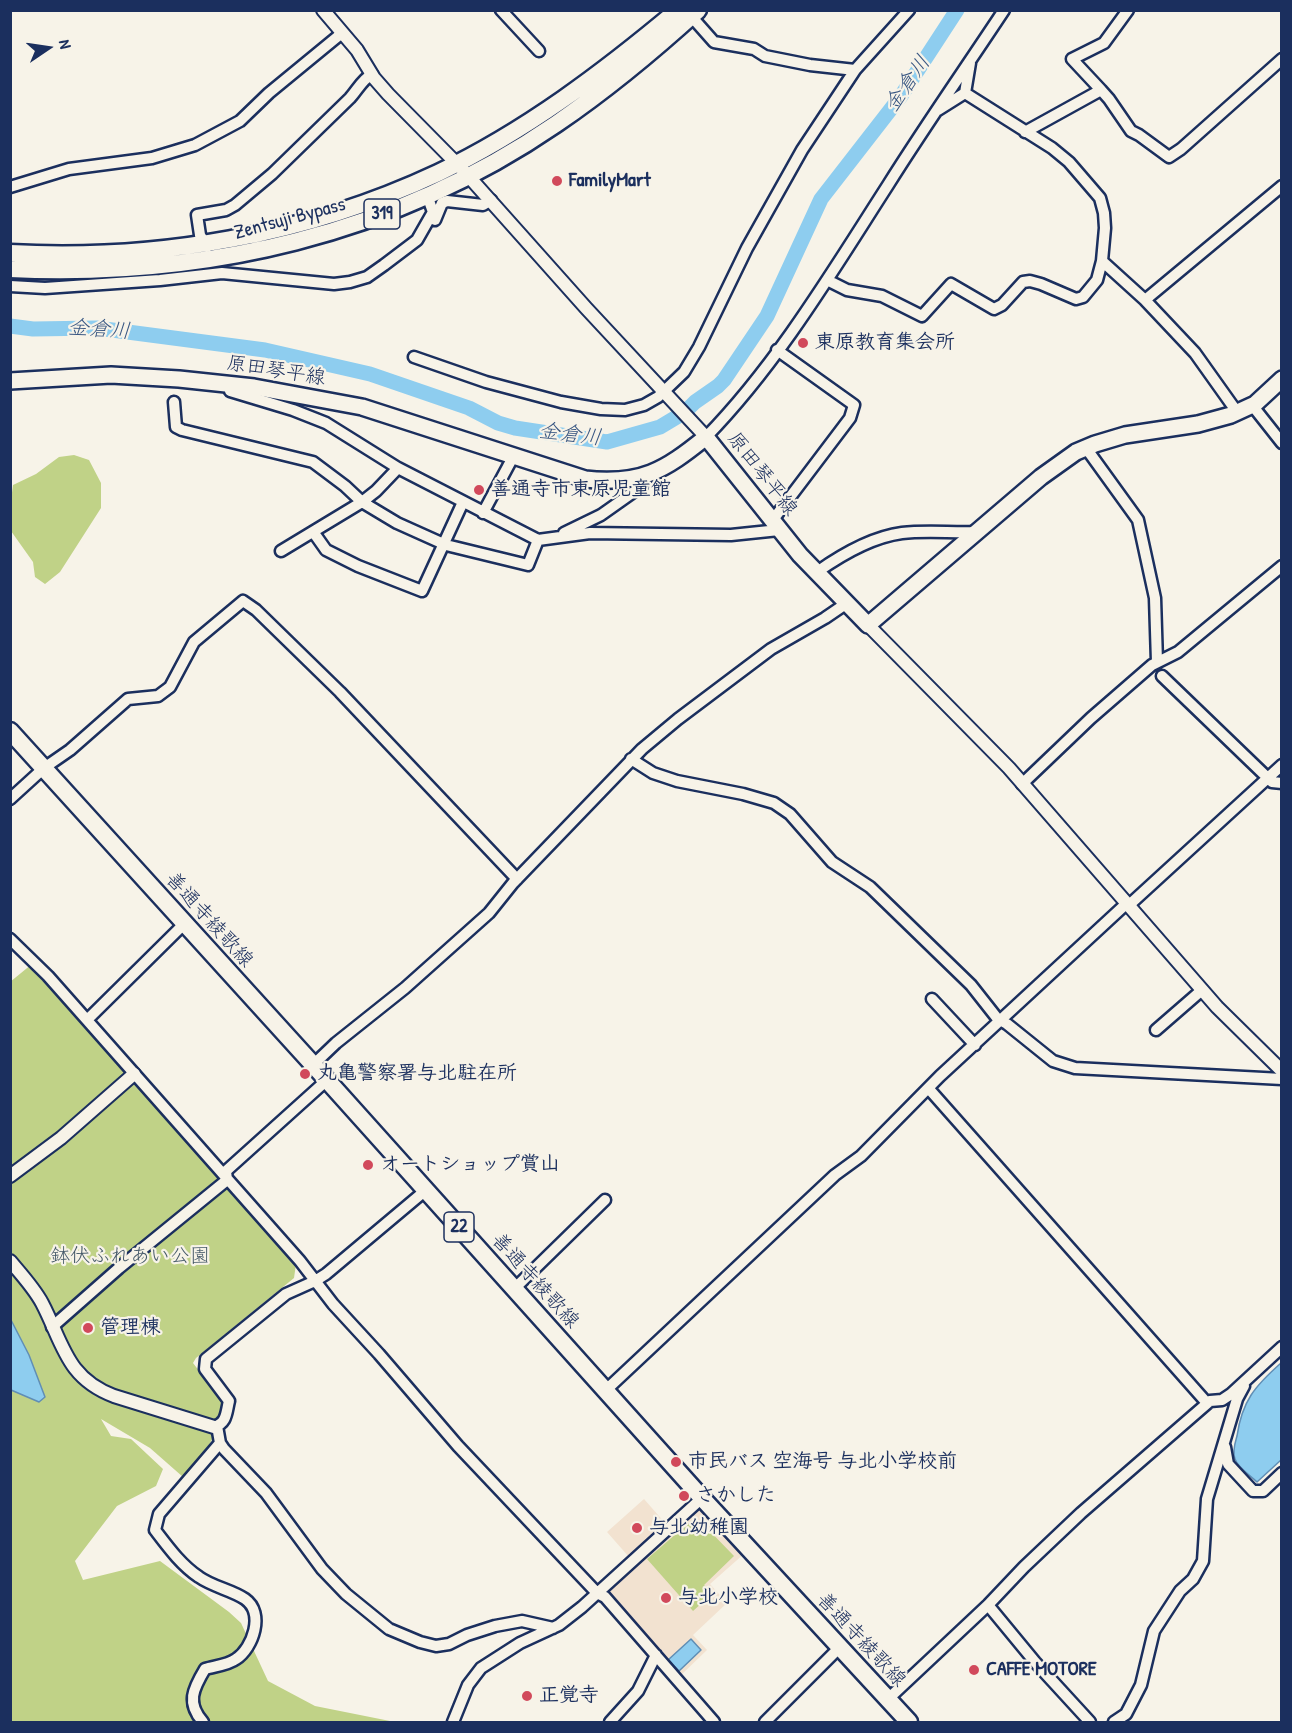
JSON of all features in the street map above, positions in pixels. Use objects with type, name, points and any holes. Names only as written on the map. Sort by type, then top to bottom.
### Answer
[{"type":"main road","name":"Zentsuji Bypass","points":[[10,253],[97,253],[159,249],[256,234],[338,213],[463,169],[527,143],[556,124],[625,72],[689,12]]},
{"type":"main road","name":"Zentsuji Bypass","points":[[10,269],[94,271],[218,266],[255,252],[337,230],[402,207],[427,195],[463,169]]},
{"type":"main road","name":"原田琴平線","points":[[10,381],[111,375],[254,387],[362,407],[513,457],[585,478],[611,482],[635,478],[663,469],[703,434],[776,526],[868,625]]},
{"type":"main road","points":[[868,625],[1041,477],[1076,452],[1125,435],[1216,420],[1252,405],[1281,379]]},
{"type":"main road","name":"善通寺綾歌線","points":[[10,731],[702,1498],[909,1722]]},
{"type":"street","points":[[501,10],[539,51]]},
{"type":"street","points":[[414,357],[486,382],[561,402],[601,409],[625,410],[644,405],[658,397],[684,372],[699,347],[747,248],[782,183],[855,70],[909,10]]},
{"type":"street","points":[[329,13],[388,94],[463,169],[586,308],[703,434],[740,401],[777,351],[827,280],[935,111],[1004,10]]},
{"type":"street","points":[[1128,10],[1104,43],[1072,59],[1110,99],[1131,131],[1169,157],[1281,58]]},
{"type":"street","points":[[689,12],[714,42],[754,49],[765,56],[810,65],[855,70]]},
{"type":"street","points":[[10,187],[69,169],[152,158],[195,145],[240,121],[269,93],[342,33]]},
{"type":"street","points":[[965,93],[970,60]]},
{"type":"street","points":[[218,266],[200,235],[197,216],[226,210],[235,205],[272,174],[350,98],[363,79],[372,74]]},
{"type":"street","points":[[1025,132],[1101,90]]},
{"type":"street","points":[[935,111],[965,93]]},
{"type":"street","points":[[827,280],[847,290],[882,296],[922,316],[951,284],[994,309],[1002,305],[1023,282],[1041,284],[1076,299],[1083,297],[1097,280],[1102,261],[1105,228],[1100,198],[1069,162],[1052,148],[965,93]]},
{"type":"street","points":[[1145,300],[1281,186]]},
{"type":"street","points":[[417,240],[433,212],[427,195]]},
{"type":"street","points":[[10,286],[45,288],[160,280],[218,266],[334,284],[350,282],[367,277],[430,230],[442,203],[447,201],[483,205],[490,200]]},
{"type":"street","points":[[1102,261],[1145,300],[1195,352],[1237,412]]},
{"type":"street","points":[[205,382],[213,388],[239,393],[327,423],[398,468],[538,540],[590,533],[731,535],[776,526],[850,418],[854,405],[777,351]]},
{"type":"street","points":[[174,402],[176,427],[266,452],[313,462],[362,502],[397,523],[442,543],[528,566],[538,540]]},
{"type":"street","points":[[1252,405],[1281,443]]},
{"type":"street","points":[[1086,448],[1138,520],[1155,598],[1157,662]]},
{"type":"street","points":[[483,513],[513,457]]},
{"type":"street","points":[[281,551],[362,502],[398,468]]},
{"type":"street","points":[[559,536],[601,515],[642,486],[635,478]]},
{"type":"street","points":[[314,533],[326,550],[358,566],[422,591],[442,543],[463,502]]},
{"type":"street","points":[[817,572],[845,555],[891,536],[911,532],[977,532]]},
{"type":"street","points":[[1022,784],[1090,718],[1157,662],[1178,652],[1281,566]]},
{"type":"street","points":[[10,799],[128,699],[146,698],[165,692],[170,687],[194,642],[243,601],[256,610],[340,692],[517,879]]},
{"type":"street","points":[[313,1065],[489,913],[517,879],[631,759],[678,719],[761,656],[847,603]]},
{"type":"street","points":[[868,625],[1022,784],[1202,990],[1281,1071]]},
{"type":"street","points":[[1162,676],[1272,782],[1281,783]]},
{"type":"street","points":[[631,759],[653,773],[774,803],[790,814],[832,862],[870,887],[971,985],[996,1018],[1053,1061],[1075,1068],[1281,1079]]},
{"type":"street","points":[[605,1390],[835,1175],[861,1156],[1001,1020],[1281,765]]},
{"type":"street","points":[[87,1020],[184,924]]},
{"type":"street","points":[[10,939],[48,976],[87,1020],[458,1446],[597,1593],[605,1597],[714,1722]]},
{"type":"street","points":[[1156,1030],[1202,990]]},
{"type":"street","points":[[932,999],[975,1045]]},
{"type":"street","points":[[10,1176],[61,1138],[134,1074]]},
{"type":"street","points":[[227,1180],[226,1171],[327,1080]]},
{"type":"street","points":[[929,1089],[1207,1403]]},
{"type":"street","points":[[52,1327],[119,1268],[227,1180]]},
{"type":"street","points":[[10,1261],[42,1303],[76,1372],[86,1382],[101,1391],[216,1426],[223,1423],[229,1401],[206,1369],[206,1359],[286,1294],[315,1281],[426,1190]]},
{"type":"street","points":[[514,1289],[605,1200]]},
{"type":"street","points":[[888,1699],[1081,1513],[1207,1403],[1221,1400],[1231,1394],[1281,1347]]},
{"type":"street","points":[[1114,1722],[1126,1714],[1141,1685],[1154,1631],[1180,1591],[1193,1579],[1203,1561],[1207,1499],[1237,1399],[1243,1388],[1281,1356]]},
{"type":"street","points":[[216,1426],[220,1443],[266,1493],[322,1569],[346,1594],[388,1629],[436,1646],[449,1644],[467,1635],[495,1626],[522,1621],[553,1628]]},
{"type":"street","points":[[203,1722],[192,1705],[195,1686],[205,1669],[234,1661],[242,1654],[256,1624],[254,1610],[246,1599],[201,1578],[181,1564],[155,1530],[159,1514],[220,1443]]},
{"type":"street","points":[[1224,1445],[1228,1464],[1253,1491],[1263,1491],[1281,1473]]},
{"type":"street","points":[[453,1722],[468,1685],[482,1668],[519,1643],[553,1628],[582,1607],[702,1498]]},
{"type":"street","points":[[988,1605],[1035,1662],[1090,1722]]},
{"type":"street","points":[[765,1722],[840,1647]]},
{"type":"street","points":[[610,1722],[638,1691],[656,1655]]},
{"type":"shaded area","name":"与北幼稚園","points":[[644,1499],[666,1524],[629,1557],[607,1532]]},
{"type":"shaded area","name":"与北小学校","points":[[696,1509],[706,1511],[745,1553],[710,1584],[727,1603],[693,1635],[707,1650],[678,1678],[605,1592]]},
{"type":"green space","points":[[74,455],[89,460],[101,483],[101,508],[60,572],[45,584],[35,577],[33,562],[11,531],[13,485],[36,474],[59,457]]},
{"type":"green space","name":"鉢伏ふれあい公園","points":[[32,964],[296,1264],[294,1278],[196,1358],[193,1363],[223,1402],[218,1425],[210,1443],[183,1477],[150,1448],[101,1419],[111,1436],[131,1439],[163,1469],[156,1486],[117,1506],[75,1561],[83,1580],[160,1561],[241,1623],[268,1681],[315,1706],[395,1722],[11,1722],[10,982]]},
{"type":"green space","points":[[691,1521],[702,1523],[734,1556],[704,1585],[712,1594],[693,1611],[647,1559]]},
{"type":"water","points":[[10,1318],[29,1355],[45,1397],[39,1402],[11,1390]]},
{"type":"water","points":[[1281,1363],[1281,1460],[1257,1482],[1241,1468],[1234,1456],[1239,1424],[1251,1395]]},
{"type":"water","points":[[691,1639],[701,1650],[679,1671],[668,1660]]},
{"type":"waterway","name":"金倉川","points":[[10,326],[33,329],[97,328],[265,350],[370,374],[469,408],[498,423],[515,428],[607,442],[660,427],[685,412],[724,380],[767,316],[821,199],[901,96],[957,10]]},
{"type":"place","name":"FamilyMart","points":[[557,181]]},
{"type":"place","name":"東原教育集会所","points":[[803,343]]},
{"type":"place","name":"善通寺市東原児童館","points":[[479,490]]},
{"type":"place","name":"丸亀警察署与北駐在所","points":[[305,1074]]},
{"type":"place","name":"オートショップ賞山","points":[[368,1165]]},
{"type":"place","name":"管理棟","points":[[88,1328]]},
{"type":"place","name":"市民バス 空海号 与北小学校前","points":[[676,1462]]},
{"type":"place","name":"さかした","points":[[684,1496]]},
{"type":"place","name":"与北幼稚園","points":[[637,1528]]},
{"type":"place","name":"与北小学校","points":[[666,1598]]},
{"type":"place","name":"CAFFE MOTORE","points":[[974,1670]]},
{"type":"place","name":"正覚寺","points":[[527,1696]]}]
